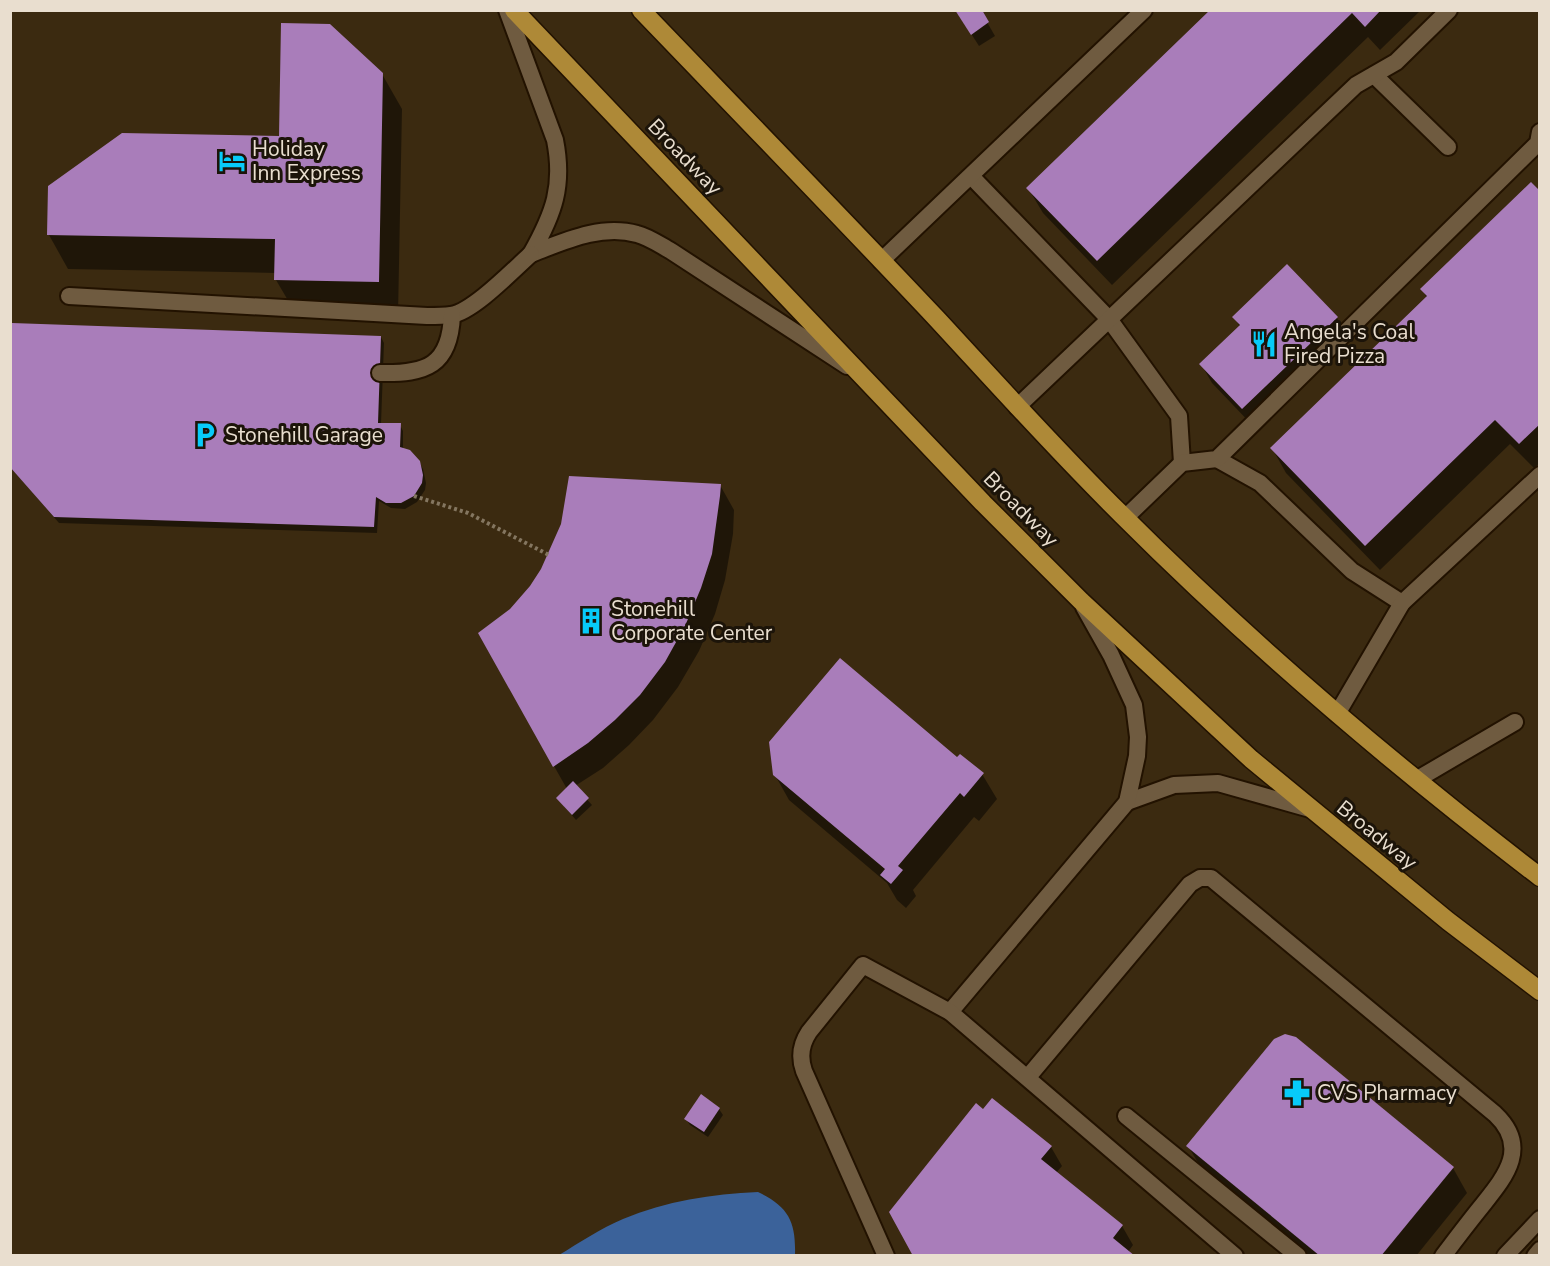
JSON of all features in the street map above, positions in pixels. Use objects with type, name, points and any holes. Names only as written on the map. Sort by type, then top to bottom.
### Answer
[{"type":"highway","name":"Broadway","points":[[514,10],[983,503],[1081,601],[1206,719],[1310,809],[1448,921],[1539,991]]},
{"type":"highway","points":[[641,10],[1125,518],[1263,650],[1336,714],[1539,877]]},
{"type":"lane","points":[[507,10],[555,140],[559,159],[558,195],[531,254]]},
{"type":"lane","points":[[881,261],[1144,10]]},
{"type":"lane","points":[[1017,407],[1356,85],[1396,62],[1449,10]]},
{"type":"lane","points":[[1374,75],[1448,147]]},
{"type":"lane","points":[[1216,459],[1539,138]]},
{"type":"lane","points":[[971,176],[1109,319],[1179,416],[1182,463]]},
{"type":"lane","points":[[69,296],[415,315],[452,315],[466,309],[531,254],[591,232],[620,231],[647,237],[671,251],[865,378]]},
{"type":"lane","points":[[380,373],[412,373],[440,358],[451,335],[452,315]]},
{"type":"lane","points":[[1125,518],[1182,463],[1216,459],[1260,483],[1352,571],[1402,603]]},
{"type":"lane","points":[[1336,714],[1402,603],[1539,475]]},
{"type":"lane","points":[[950,1012],[1126,802],[1137,756],[1138,737],[1134,705],[1111,655],[1081,601]]},
{"type":"lane","points":[[1416,780],[1515,722]]},
{"type":"lane","points":[[1126,802],[1174,785],[1212,783],[1232,785],[1310,809]]},
{"type":"lane","points":[[1028,1077],[1196,879],[1208,877],[1278,932],[1495,1114],[1506,1126],[1513,1149],[1507,1173],[1443,1256]]},
{"type":"lane","points":[[885,1256],[804,1071],[801,1059],[802,1048],[809,1032],[863,965],[950,1012],[1235,1256]]},
{"type":"lane","points":[[1126,1116],[1298,1256]]},
{"type":"lane","points":[[1505,1256],[1539,1220]]},
{"type":"lane","points":[[1535,1256],[1539,1250]]},
{"type":"path","points":[[414,496],[468,513],[549,555]]},
{"type":"water","points":[[758,1192],[777,1204],[789,1217],[794,1233],[795,1255],[559,1255],[615,1223],[656,1207],[706,1197]]},
{"type":"building","points":[[955,10],[982,10],[989,22],[971,35]]},
{"type":"building","points":[[1210,10],[1381,10],[1365,27],[1352,13],[1097,261],[1026,188]]},
{"type":"building","name":"Holiday Inn Express","points":[[281,23],[330,24],[383,73],[379,282],[274,280],[275,239],[47,235],[48,186],[122,133],[279,136]]},
{"type":"building","points":[[1531,182],[1540,191],[1540,424],[1519,444],[1495,420],[1365,546],[1270,448],[1427,296],[1420,289]]},
{"type":"building","name":"Angela's Coal Fired Pizza","points":[[1287,264],[1338,317],[1242,409],[1199,364],[1240,325],[1232,317]]},
{"type":"building","name":"Stonehill Garage","points":[[12,323],[381,336],[378,423],[401,423],[400,447],[410,450],[420,461],[422,483],[414,496],[401,503],[386,503],[376,497],[374,527],[54,517],[10,467]]},
{"type":"building","name":"Stonehill Corporate Center","points":[[569,476],[721,484],[712,554],[685,626],[665,662],[640,695],[615,720],[588,743],[553,767],[478,633],[510,609],[541,569],[561,524]]},
{"type":"building","points":[[840,658],[957,757],[960,754],[984,773],[964,797],[960,793],[898,866],[903,870],[891,884],[880,875],[885,869],[773,775],[769,742]]},
{"type":"building","points":[[573,781],[589,798],[572,815],[556,798]]},
{"type":"building","name":"CVS Pharmacy","points":[[1285,1034],[1296,1037],[1454,1167],[1381,1256],[1320,1256],[1186,1146],[1274,1039]]},
{"type":"building","points":[[701,1094],[720,1108],[704,1132],[684,1119]]},
{"type":"building","points":[[992,1098],[1052,1146],[1041,1159],[1123,1225],[1113,1238],[1135,1256],[913,1256],[889,1212],[976,1103],[983,1109]]},
{"type":"place","name":"Holiday Inn Express","points":[[232,161]]},
{"type":"place","name":"Angela's Coal Fired Pizza","points":[[1264,344]]},
{"type":"place","name":"Stonehill Garage","points":[[205,435]]},
{"type":"place","name":"Stonehill Corporate Center","points":[[591,621]]},
{"type":"place","name":"CVS Pharmacy","points":[[1297,1093]]}]
